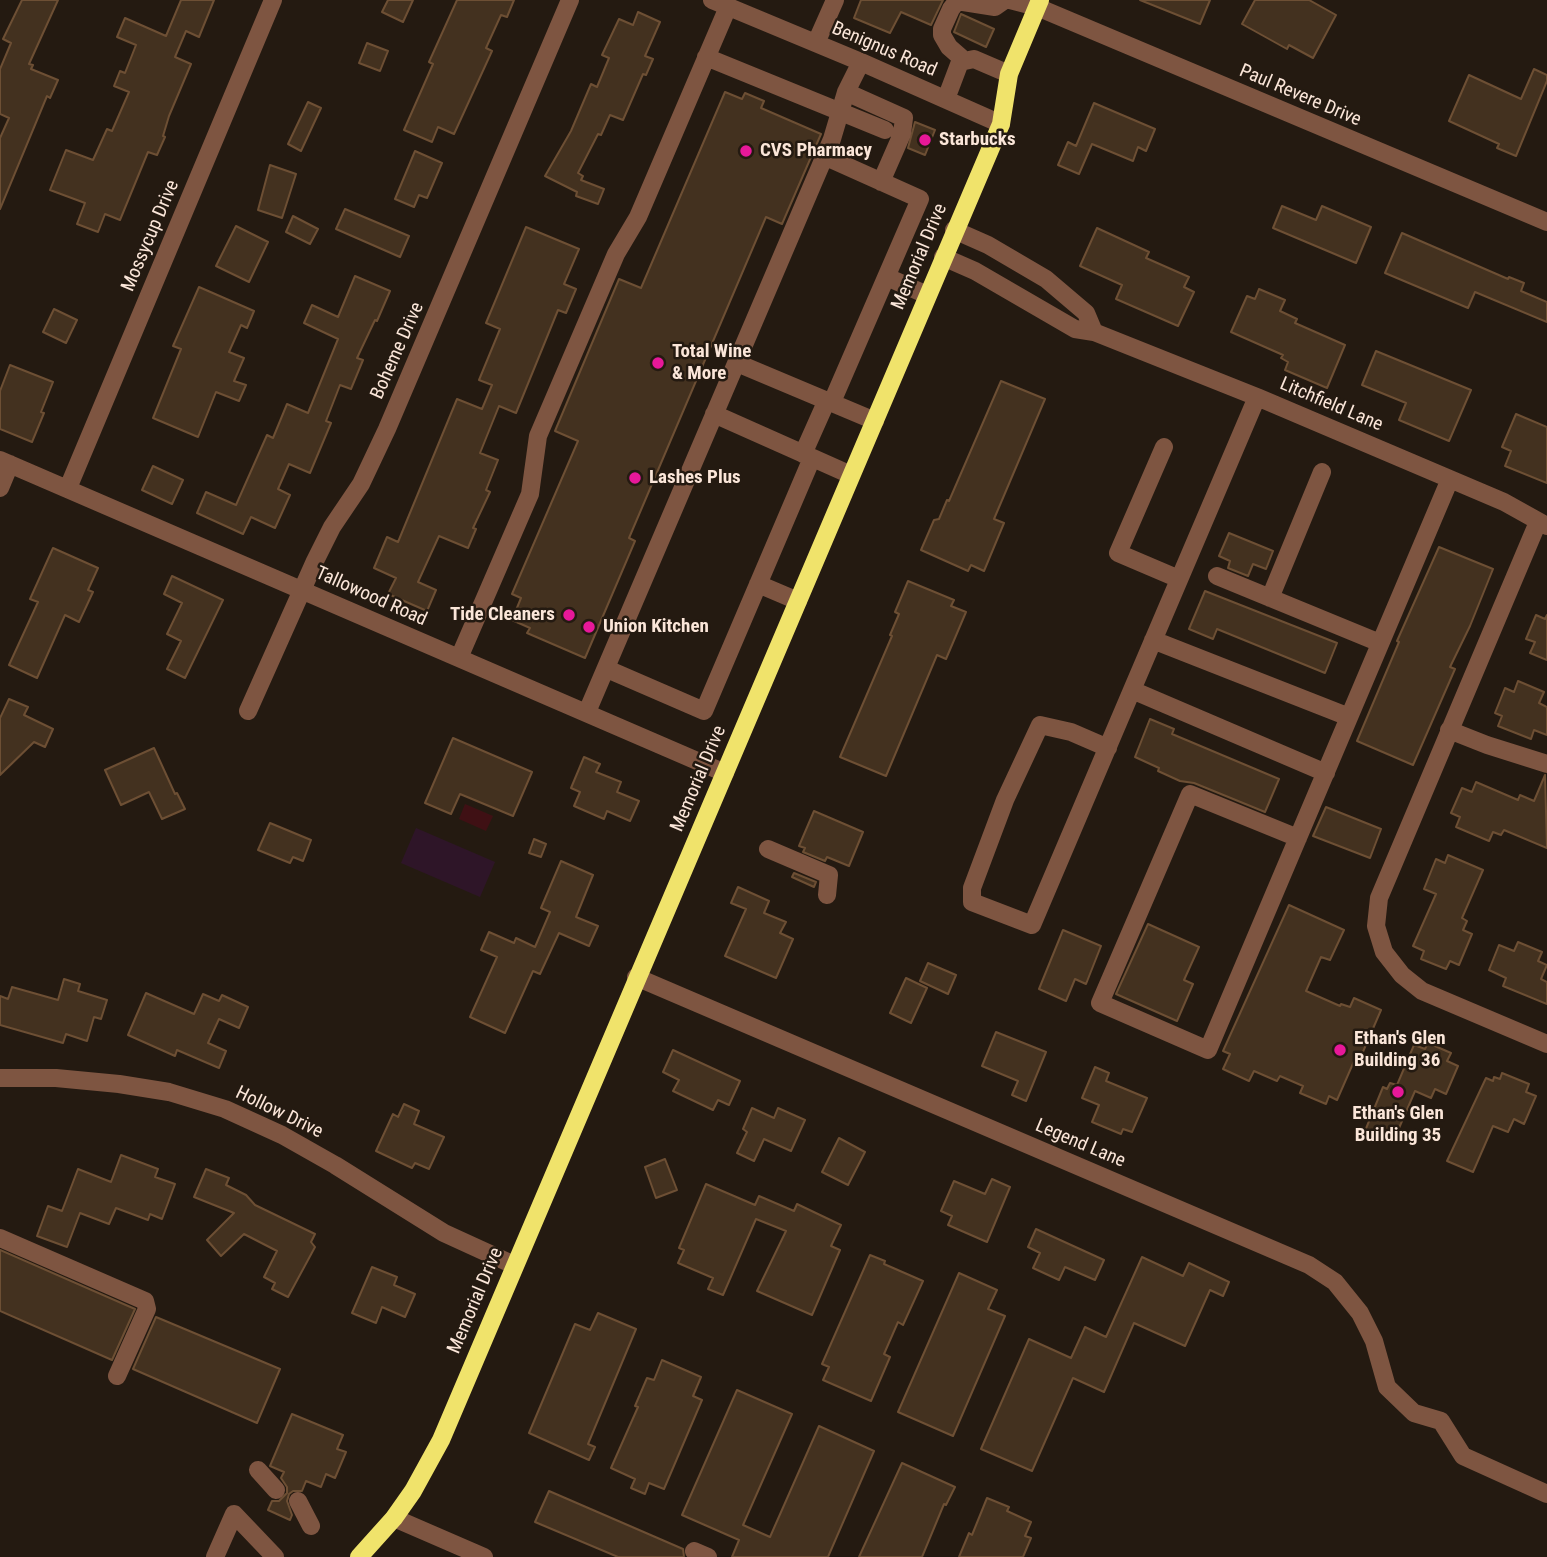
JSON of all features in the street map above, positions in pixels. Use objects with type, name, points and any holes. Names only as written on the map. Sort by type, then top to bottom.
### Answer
[{"type":"main road","name":"Memorial Drive","points":[[359,1557],[394,1518],[441,1440],[1000,124],[1009,74],[1039,4]]},
{"type":"street","name":"Mossycup Drive","points":[[68,488],[273,0]]},
{"type":"street","name":"Boheme Drive","points":[[248,710],[332,527],[361,484],[387,429],[570,0]]},
{"type":"street","points":[[816,43],[835,0]]},
{"type":"street","points":[[965,61],[948,47],[942,35],[951,9],[957,1],[995,7],[1007,0]]},
{"type":"street","name":"Paul Revere Drive","points":[[1007,0],[1039,4],[1547,222]]},
{"type":"street","points":[[459,658],[530,494],[538,436],[616,254],[638,217],[706,57],[733,5]]},
{"type":"street","name":"Benignus Road","points":[[733,5],[1000,124]]},
{"type":"street","points":[[706,57],[885,130]]},
{"type":"street","points":[[946,99],[960,62],[974,59],[1009,74]]},
{"type":"street","points":[[587,712],[824,156],[846,92],[860,62]]},
{"type":"street","points":[[846,92],[904,118],[902,134],[881,182]]},
{"type":"street","points":[[607,669],[704,711],[758,584],[830,401],[920,199],[824,156]]},
{"type":"street","points":[[954,230],[988,245],[1046,279],[1086,313],[1094,332]]},
{"type":"street","name":"Litchfield Lane","points":[[943,257],[975,271],[1074,329],[1094,332],[1257,397],[1504,502],[1543,524]]},
{"type":"street","points":[[887,277],[927,295]]},
{"type":"street","points":[[737,363],[875,421]]},
{"type":"street","points":[[1108,748],[1071,732],[1040,725],[1005,800],[972,888],[972,902],[1032,925],[1108,748],[1257,397]]},
{"type":"street","points":[[715,415],[851,475]]},
{"type":"street","points":[[1164,447],[1118,553],[1179,579]]},
{"type":"street","name":"Tallowood Road","points":[[5,462],[725,773]]},
{"type":"street","points":[[0,488],[5,462]]},
{"type":"street","points":[[1270,598],[1322,472]]},
{"type":"street","points":[[1298,838],[1189,794],[1100,1003],[1208,1051],[1450,479]]},
{"type":"street","points":[[1543,524],[1449,730],[1379,898],[1376,926],[1384,952],[1402,975],[1422,991],[1547,1044]]},
{"type":"street","points":[[1216,576],[1380,643]]},
{"type":"street","points":[[758,584],[798,601]]},
{"type":"street","points":[[1153,640],[1349,717]]},
{"type":"street","points":[[1132,690],[1326,773]]},
{"type":"street","points":[[1449,730],[1547,764]]},
{"type":"street","points":[[768,849],[829,876],[827,895]]},
{"type":"street","name":"Legend Lane","points":[[636,977],[1309,1265],[1335,1282],[1360,1313],[1374,1341],[1387,1387],[1415,1413],[1441,1421],[1463,1456],[1547,1494]]},
{"type":"street","name":"Hollow Drive","points":[[0,1078],[55,1078],[119,1084],[169,1092],[225,1109],[282,1135],[444,1233],[514,1265]]},
{"type":"street","points":[[0,1238],[145,1301],[147,1309],[117,1376]]},
{"type":"street","points":[[258,1470],[276,1490]]},
{"type":"street","points":[[298,1501],[311,1526]]},
{"type":"street","points":[[215,1557],[234,1514],[275,1557]]},
{"type":"street","points":[[394,1518],[484,1557]]},
{"type":"shaded area","points":[[465,804],[493,816],[486,831],[459,819]]},
{"type":"shaded area","points":[[416,828],[495,862],[480,897],[401,863]]},
{"type":"building","points":[[22,0],[58,0],[29,64],[33,65],[31,69],[58,80],[50,98],[47,96],[0,209],[0,138],[9,118],[0,114],[0,69],[11,43],[3,39]]},
{"type":"building","points":[[181,0],[214,0],[199,37],[186,31],[175,57],[191,64],[169,116],[163,136],[165,137],[157,155],[148,152],[120,220],[105,214],[98,232],[77,224],[85,203],[50,190],[66,150],[93,160],[107,129],[112,131],[129,92],[114,86],[120,71],[125,73],[136,45],[117,37],[125,18],[166,36]]},
{"type":"building","points":[[388,0],[413,0],[403,22],[382,12]]},
{"type":"building","points":[[457,0],[514,0],[507,17],[501,15],[486,48],[492,51],[454,134],[438,127],[432,142],[404,130],[433,64],[429,62]]},
{"type":"building","points":[[861,0],[943,0],[931,25],[901,12],[890,33],[854,18]]},
{"type":"building","points":[[1140,0],[1210,0],[1200,24]]},
{"type":"building","points":[[1255,0],[1309,0],[1336,15],[1313,58],[1289,45],[1287,49],[1242,24]]},
{"type":"building","points":[[638,12],[660,22],[645,56],[653,59],[646,75],[643,74],[623,120],[610,115],[578,173],[583,176],[581,180],[604,189],[598,204],[576,196],[577,192],[545,176],[571,131],[591,84],[597,87],[609,58],[602,55],[619,19],[633,25]]},
{"type":"building","points":[[961,14],[994,29],[986,47],[954,32]]},
{"type":"building","points":[[367,43],[388,51],[380,71],[359,63]]},
{"type":"building","points":[[1534,69],[1547,75],[1547,81],[1516,156],[1497,148],[1499,144],[1449,121],[1469,75],[1521,99]]},
{"type":"building","points":[[725,92],[742,99],[745,93],[764,101],[761,108],[821,134],[782,224],[766,217],[629,538],[635,541],[585,658],[527,633],[530,628],[512,620],[521,598],[512,594],[578,441],[555,431],[619,279],[641,288]]},
{"type":"building","points":[[308,102],[321,108],[301,151],[288,144]]},
{"type":"building","points":[[1094,103],[1155,129],[1146,151],[1138,147],[1133,161],[1092,144],[1079,174],[1058,165],[1068,142],[1076,146]]},
{"type":"building","points":[[915,122],[935,130],[925,155],[908,148]]},
{"type":"building","points":[[415,151],[442,163],[427,198],[419,195],[414,207],[395,199]]},
{"type":"building","points":[[270,165],[296,174],[282,218],[258,210]]},
{"type":"building","points":[[1282,206],[1316,220],[1322,206],[1371,227],[1356,263],[1273,228]]},
{"type":"building","points":[[345,209],[409,236],[400,257],[336,229]]},
{"type":"building","points":[[293,216],[318,229],[310,244],[286,232]]},
{"type":"building","points":[[236,226],[268,242],[249,282],[216,266]]},
{"type":"building","points":[[526,227],[579,249],[564,284],[576,289],[566,313],[558,310],[516,413],[499,406],[480,453],[498,460],[486,490],[490,492],[473,528],[476,529],[468,548],[439,536],[418,582],[436,590],[427,611],[388,594],[396,578],[374,568],[387,537],[398,542],[457,399],[482,409],[492,385],[479,380],[500,329],[486,323]]},
{"type":"building","points":[[1097,228],[1149,252],[1146,258],[1189,277],[1184,287],[1194,292],[1178,326],[1116,299],[1122,285],[1080,266]]},
{"type":"building","points":[[1402,233],[1508,279],[1509,277],[1524,283],[1521,291],[1547,302],[1547,322],[1475,292],[1468,308],[1385,273]]},
{"type":"building","points":[[355,276],[390,291],[357,358],[363,360],[351,389],[340,385],[326,421],[331,423],[310,473],[289,464],[278,489],[290,495],[275,528],[251,517],[243,534],[197,513],[206,492],[236,505],[267,435],[273,438],[287,404],[308,413],[338,339],[304,323],[312,305],[338,317]]},
{"type":"building","points":[[199,287],[254,311],[247,328],[241,325],[229,352],[244,358],[234,381],[246,385],[239,401],[216,392],[198,437],[153,418],[181,349],[173,346]]},
{"type":"building","points":[[1259,289],[1285,300],[1280,311],[1297,319],[1295,323],[1345,345],[1327,388],[1285,370],[1288,362],[1281,358],[1283,355],[1231,332],[1247,296],[1255,299]]},
{"type":"building","points":[[54,309],[77,320],[66,343],[43,332]]},
{"type":"building","points":[[1376,351],[1471,390],[1449,441],[1399,420],[1406,403],[1362,385]]},
{"type":"building","points":[[10,365],[53,382],[32,442],[0,429],[0,391]]},
{"type":"building","points":[[1001,381],[1045,399],[994,519],[1004,523],[984,571],[971,565],[968,571],[921,550],[934,520],[939,519],[947,500],[949,501]]},
{"type":"building","points":[[1516,414],[1547,427],[1547,483],[1505,466],[1511,451],[1502,447]]},
{"type":"building","points":[[153,466],[183,480],[172,504],[142,490]]},
{"type":"building","points":[[1229,533],[1273,551],[1266,569],[1253,564],[1248,576],[1228,568],[1230,561],[1219,556]]},
{"type":"building","points":[[1439,547],[1493,569],[1450,667],[1455,669],[1413,765],[1357,741]]},
{"type":"building","points":[[53,548],[98,568],[88,590],[93,592],[79,622],[65,615],[37,678],[9,665],[38,602],[30,599]]},
{"type":"building","points":[[172,576],[223,600],[185,678],[167,669],[181,641],[167,634],[182,603],[164,594]]},
{"type":"building","points":[[908,581],[954,600],[951,606],[966,612],[946,659],[937,655],[886,776],[840,757],[892,636],[890,635],[899,614],[895,612]]},
{"type":"building","points":[[1205,591],[1337,643],[1325,673],[1217,629],[1213,639],[1189,629]]},
{"type":"building","points":[[1536,615],[1545,619],[1547,615],[1547,660],[1530,653],[1535,642],[1526,639]]},
{"type":"building","points":[[1518,681],[1544,692],[1539,703],[1547,707],[1547,735],[1534,730],[1531,739],[1498,726],[1502,716],[1495,713],[1505,688],[1514,692]]},
{"type":"building","points":[[9,699],[28,707],[24,715],[53,729],[45,747],[34,742],[0,775],[0,718]]},
{"type":"building","points":[[1150,719],[1174,729],[1172,734],[1279,779],[1265,812],[1194,783],[1180,781],[1135,757]]},
{"type":"building","points":[[453,738],[532,772],[513,816],[460,794],[451,814],[425,803]]},
{"type":"building","points":[[154,748],[175,794],[177,793],[185,809],[162,819],[149,792],[121,805],[105,770]]},
{"type":"building","points":[[584,757],[600,764],[596,772],[621,782],[617,792],[639,801],[630,821],[607,811],[604,819],[574,806],[580,792],[571,788]]},
{"type":"building","points":[[1545,775],[1547,848],[1504,830],[1501,835],[1493,832],[1489,841],[1456,827],[1460,817],[1451,813],[1462,788],[1472,792],[1476,782],[1518,800],[1520,795],[1534,801]]},
{"type":"building","points":[[1326,807],[1381,829],[1370,858],[1313,836]]},
{"type":"building","points":[[814,811],[863,832],[849,866],[827,857],[825,861],[803,852],[805,848],[799,846]]},
{"type":"building","points":[[270,823],[311,840],[303,861],[293,857],[290,863],[258,850]]},
{"type":"building","points":[[534,839],[546,844],[541,857],[529,853]]},
{"type":"building","points":[[1448,855],[1483,870],[1462,918],[1467,921],[1463,930],[1472,934],[1459,965],[1450,961],[1446,969],[1421,959],[1424,951],[1413,946],[1436,894],[1424,889],[1436,859],[1445,863]]},
{"type":"building","points":[[561,861],[593,875],[576,917],[598,926],[589,946],[559,933],[540,974],[533,971],[505,1033],[470,1017],[497,957],[481,950],[489,932],[514,943],[516,938],[535,947],[550,912],[541,908]]},
{"type":"building","points":[[794,873],[816,882],[814,887],[792,877]]},
{"type":"building","points":[[738,887],[769,901],[764,913],[786,922],[780,933],[793,939],[776,978],[725,956],[746,909],[731,903]]},
{"type":"building","points":[[1289,905],[1344,930],[1330,960],[1321,957],[1306,991],[1340,1006],[1350,1007],[1354,998],[1381,1010],[1359,1061],[1355,1059],[1337,1100],[1329,1096],[1326,1104],[1300,1093],[1303,1086],[1280,1076],[1277,1081],[1254,1071],[1249,1081],[1223,1069],[1230,1054],[1223,1051]]},
{"type":"building","points":[[1148,924],[1199,947],[1184,980],[1193,984],[1177,1021],[1116,994]]},
{"type":"building","points":[[1063,930],[1101,946],[1086,984],[1075,979],[1066,1001],[1039,989]]},
{"type":"building","points":[[1518,942],[1542,952],[1538,961],[1547,965],[1541,979],[1547,982],[1547,1004],[1503,986],[1506,978],[1489,970],[1499,945],[1514,951]]},
{"type":"building","points":[[928,963],[956,975],[948,994],[920,981]]},
{"type":"building","points":[[906,978],[927,988],[911,1023],[890,1013]]},
{"type":"building","points":[[64,979],[80,984],[78,991],[107,1000],[101,1019],[94,1017],[87,1041],[66,1034],[63,1043],[0,1025],[0,996],[8,999],[12,987],[58,1000]]},
{"type":"building","points":[[146,993],[194,1014],[203,994],[219,1001],[222,995],[248,1007],[239,1028],[219,1019],[208,1043],[226,1051],[219,1068],[177,1050],[175,1056],[128,1035]]},
{"type":"building","points":[[996,1032],[1046,1052],[1026,1101],[1012,1095],[1018,1081],[982,1066]]},
{"type":"building","name":"Ethan's Glen Building 35","points":[[1428,1043],[1451,1053],[1447,1061],[1458,1066],[1446,1094],[1435,1089],[1431,1098],[1415,1091],[1393,1142],[1365,1131],[1383,1087],[1387,1089],[1390,1083],[1397,1085],[1414,1045],[1425,1049]]},
{"type":"building","points":[[673,1050],[740,1081],[729,1105],[718,1100],[713,1110],[673,1091],[679,1080],[663,1072]]},
{"type":"building","points":[[1095,1067],[1109,1073],[1106,1081],[1147,1098],[1132,1132],[1123,1129],[1121,1134],[1092,1122],[1099,1105],[1082,1098]]},
{"type":"building","points":[[1502,1073],[1529,1084],[1526,1092],[1536,1096],[1524,1124],[1514,1119],[1508,1132],[1493,1126],[1473,1172],[1447,1161],[1486,1078],[1493,1081],[1494,1077],[1500,1079]]},
{"type":"building","points":[[404,1104],[419,1111],[414,1124],[444,1137],[429,1169],[415,1163],[412,1168],[376,1151],[393,1114],[398,1117]]},
{"type":"building","points":[[752,1108],[774,1118],[778,1108],[805,1120],[791,1151],[764,1139],[754,1161],[737,1153],[747,1132],[743,1129]]},
{"type":"building","points":[[839,1138],[865,1152],[848,1185],[822,1172]]},
{"type":"building","points":[[121,1155],[158,1169],[155,1177],[175,1184],[162,1219],[150,1214],[148,1220],[116,1208],[109,1224],[80,1213],[67,1247],[37,1236],[48,1206],[62,1211],[78,1169],[111,1182]]},
{"type":"building","points":[[665,1159],[677,1190],[656,1198],[645,1167]]},
{"type":"building","points":[[206,1169],[229,1178],[226,1185],[246,1195],[255,1205],[315,1234],[311,1242],[315,1247],[288,1297],[272,1289],[275,1283],[264,1277],[277,1251],[244,1234],[221,1256],[207,1240],[234,1213],[194,1197]]},
{"type":"building","points":[[992,1179],[1010,1187],[987,1242],[948,1225],[952,1216],[941,1211],[954,1181],[985,1194]]},
{"type":"building","points":[[706,1184],[755,1205],[759,1196],[794,1211],[797,1204],[841,1225],[831,1246],[840,1250],[812,1315],[757,1291],[786,1231],[756,1219],[723,1295],[708,1289],[713,1278],[678,1263],[684,1250],[679,1248]]},
{"type":"building","points":[[1036,1229],[1104,1260],[1095,1280],[1065,1267],[1059,1280],[1033,1268],[1040,1253],[1028,1247]]},
{"type":"building","points":[[0,1250],[135,1309],[112,1360],[0,1311]]},
{"type":"building","points":[[870,1255],[923,1281],[903,1325],[898,1322],[884,1354],[890,1357],[871,1401],[823,1380],[829,1367],[822,1364]]},
{"type":"building","points":[[1142,1257],[1183,1276],[1189,1263],[1229,1282],[1223,1296],[1210,1290],[1185,1346],[1134,1323],[1104,1392],[1073,1378],[1032,1471],[981,1449],[1029,1339],[1071,1358],[1085,1327],[1106,1337]]},
{"type":"building","points":[[372,1267],[397,1277],[394,1285],[415,1294],[405,1317],[382,1307],[376,1323],[352,1313]]},
{"type":"building","points":[[959,1273],[997,1290],[988,1309],[1005,1316],[953,1436],[898,1412]]},
{"type":"building","points":[[598,1313],[636,1329],[588,1444],[595,1447],[589,1460],[529,1433],[575,1324],[590,1330]]},
{"type":"building","points":[[156,1317],[280,1369],[257,1423],[133,1369]]},
{"type":"building","points":[[662,1360],[701,1377],[693,1396],[702,1400],[664,1489],[649,1483],[645,1494],[631,1488],[635,1479],[611,1468],[638,1407],[635,1406],[647,1378],[654,1380]]},
{"type":"building","points":[[737,1390],[792,1414],[743,1525],[770,1537],[819,1426],[874,1451],[828,1557],[732,1557],[739,1540],[682,1515]]},
{"type":"building","points":[[292,1414],[343,1435],[337,1449],[346,1452],[335,1478],[326,1474],[321,1487],[306,1481],[302,1491],[289,1494],[287,1501],[292,1515],[290,1520],[268,1510],[272,1501],[279,1501],[287,1493],[287,1487],[281,1478],[284,1472],[270,1466]]},
{"type":"building","points":[[902,1463],[955,1487],[946,1505],[944,1504],[922,1557],[859,1557]]},
{"type":"building","points":[[549,1491],[683,1549],[684,1557],[618,1557],[535,1522]]},
{"type":"building","points":[[987,1498],[1009,1507],[1007,1511],[1031,1522],[1025,1536],[1031,1538],[1023,1557],[959,1557],[969,1533],[972,1535]]},
{"type":"place","name":"Starbucks","points":[[925,140]]},
{"type":"place","name":"CVS Pharmacy","points":[[746,151]]},
{"type":"place","name":"Total Wine & More","points":[[658,363]]},
{"type":"place","name":"Lashes Plus","points":[[635,478]]},
{"type":"place","name":"Tide Cleaners","points":[[569,615]]},
{"type":"place","name":"Union Kitchen","points":[[589,627]]},
{"type":"place","name":"Ethan's Glen Building 36","points":[[1340,1050]]},
{"type":"place","name":"Ethan's Glen Building 35","points":[[1398,1092]]}]
